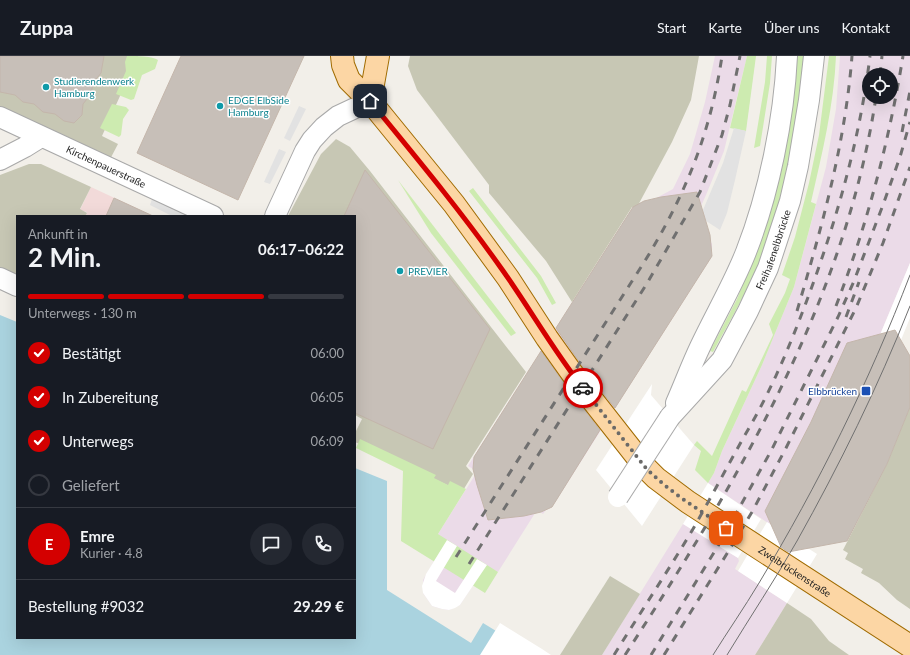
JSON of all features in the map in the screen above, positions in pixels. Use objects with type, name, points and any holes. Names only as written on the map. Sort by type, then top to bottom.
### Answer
[{"type":"main road","name":"Zweibrückenstraße","points":[[342,56],[343,65],[349,80],[370,101],[459,211],[508,278],[547,338],[575,377],[645,467],[656,478],[688,502],[910,646]]},
{"type":"main road","points":[[370,101],[378,56]]},
{"type":"street","name":"Freihafenelbbrücke","points":[[670,417],[699,348],[730,289],[750,242],[764,197],[780,120],[786,77],[787,56]]},
{"type":"street","name":"Freihafenelbbrücke","points":[[618,497],[670,417],[722,360],[748,311],[768,268],[790,201],[798,166],[809,100],[814,56]]},
{"type":"street","points":[[275,215],[305,151],[312,140],[324,127],[338,116],[370,101]]},
{"type":"street","name":"Kirchenpauerstraße","points":[[0,117],[40,137],[211,215]]},
{"type":"street","points":[[0,160],[40,137]]},
{"type":"street","points":[[0,278],[16,286]]},
{"type":"shaded area","points":[[0,56],[138,56],[102,136],[118,144],[107,165],[0,115]]},
{"type":"shaded area","points":[[410,56],[699,56],[691,100],[672,142],[636,209],[632,207],[572,302],[546,261],[489,193],[489,185],[417,90],[408,66]]},
{"type":"shaded area","points":[[715,56],[747,56],[724,151],[697,215],[712,244],[712,256],[552,507],[546,510],[543,514],[537,510],[498,572],[486,566],[460,605],[449,610],[432,606],[423,593],[423,580],[446,540],[438,534],[475,475],[473,469],[468,466],[633,207],[636,209],[673,189],[690,154],[705,102]]},
{"type":"shaded area","points":[[840,56],[910,56],[910,263],[872,354],[783,533],[708,483],[714,473],[722,451],[762,365],[794,287],[826,167],[836,109]]},
{"type":"shaded area","points":[[299,106],[306,109],[290,141],[284,138]]},
{"type":"shaded area","points":[[734,128],[746,131],[727,213],[720,230],[700,217],[723,163]]},
{"type":"shaded area","name":"PREVIER","points":[[336,139],[350,147],[526,372],[466,466],[473,474],[462,492],[356,442],[356,431],[362,419],[356,416],[356,215],[289,215],[321,154]]},
{"type":"shaded area","points":[[279,149],[286,152],[270,184],[264,182]]},
{"type":"shaded area","points":[[29,164],[41,164],[91,187],[80,209],[87,213],[86,215],[16,215],[16,276],[0,268],[0,175]]},
{"type":"shaded area","points":[[91,187],[151,215],[86,215],[87,212],[80,210]]},
{"type":"shaded area","points":[[152,199],[184,214],[170,215],[150,205]]},
{"type":"shaded area","points":[[910,407],[910,609],[897,600],[879,583],[861,573],[863,569],[845,559],[848,553],[843,550],[887,464]]},
{"type":"shaded area","points":[[683,524],[738,558],[739,561],[735,569],[787,603],[755,655],[602,655]]},
{"type":"shaded area","points":[[610,576],[640,594],[602,655],[560,655]]},
{"type":"shaded area","points":[[787,603],[811,619],[829,641],[849,655],[755,655]]},
{"type":"green space","points":[[127,56],[148,57],[158,60],[155,69],[142,75],[134,99],[131,100],[116,94],[126,71],[125,62]]},
{"type":"green space","points":[[747,56],[756,56],[746,131],[730,128]]},
{"type":"green space","points":[[767,56],[772,56],[770,83],[760,146],[754,148],[765,82]]},
{"type":"green space","points":[[796,56],[804,56],[787,171],[776,216],[757,267],[713,352],[710,351],[737,299],[762,236]]},
{"type":"green space","points":[[829,56],[836,56],[833,93],[811,202],[816,204],[794,287],[762,365],[722,451],[714,473],[708,483],[695,470],[701,451],[694,445],[697,441],[712,456],[742,390],[746,392],[773,335],[769,324],[785,293],[790,279],[782,275],[795,237],[809,183],[819,135]]},
{"type":"green space","points":[[112,104],[126,107],[129,110],[123,119],[121,135],[119,137],[100,128]]},
{"type":"green space","points":[[398,180],[516,333],[511,336],[431,233]]},
{"type":"green space","points":[[473,188],[541,276],[556,303],[552,305],[537,278],[469,191]]},
{"type":"green space","points":[[360,439],[436,475],[434,478],[448,485],[450,481],[466,489],[438,534],[498,572],[485,593],[401,541],[403,471],[356,448]]},
{"type":"water","points":[[0,315],[16,322],[16,639],[356,639],[356,468],[387,481],[387,590],[471,643],[483,623],[535,655],[0,655]]},
{"type":"pier","points":[[910,263],[910,318],[901,340],[872,354]]},
{"type":"pier","points":[[652,384],[651,395],[694,445],[642,526],[596,470]]},
{"type":"pier","points":[[708,483],[761,519],[738,558],[683,524]]},
{"type":"pier","points":[[767,522],[817,554],[787,603],[738,571]]},
{"type":"pier","points":[[447,540],[457,546],[436,581],[455,593],[477,559],[487,565],[460,605],[449,610],[432,606],[423,593],[422,586],[426,574]]},
{"type":"pier","points":[[500,623],[542,649],[551,655],[480,655]]},
{"type":"building","name":"Studierendenwerk Hamburg","points":[[0,56],[104,56],[101,73],[93,83],[91,94],[83,104],[82,115],[74,123],[64,121],[55,114],[43,112],[34,104],[23,102],[15,95],[0,92]]},
{"type":"building","name":"EDGE ElbSide Hamburg","points":[[181,56],[304,56],[238,200],[137,153]]},
{"type":"building","name":"PREVIER","points":[[365,170],[490,329],[433,449],[356,413],[356,215],[344,215]]},
{"type":"building","points":[[697,192],[710,235],[712,256],[615,408],[589,376],[556,328],[633,207],[644,201],[661,197]]},
{"type":"building","points":[[114,198],[151,215],[106,215]]},
{"type":"building","points":[[895,330],[910,356],[910,407],[887,464],[847,541],[788,552],[781,547],[765,511],[811,422],[847,343]]},
{"type":"building","points":[[541,351],[600,430],[552,507],[541,512],[524,516],[488,520],[473,469],[474,457]]},
{"type":"tram line","points":[[713,655],[781,546],[822,471],[860,394],[910,275]]},
{"type":"tram line","points":[[727,655],[789,556],[813,513],[857,426],[885,366],[910,306]]},
{"type":"railway","points":[[456,557],[642,266],[664,228],[695,162],[717,87],[722,56]]},
{"type":"railway","points":[[469,564],[646,285],[700,192],[722,135],[740,56]]},
{"type":"railway","points":[[797,311],[824,216],[838,153],[849,89],[852,56]]},
{"type":"railway","points":[[614,655],[693,529],[767,395],[797,327],[830,234],[847,176],[866,87],[870,56]]},
{"type":"railway","points":[[881,68],[882,56]]},
{"type":"railway","points":[[836,306],[858,245],[876,183],[891,120],[903,56]]},
{"type":"railway","points":[[902,132],[910,91]]},
{"type":"railway","points":[[625,655],[707,524],[745,457],[780,389],[812,319],[839,247],[861,173],[875,104]]},
{"type":"railway","points":[[651,655],[718,546],[771,451],[838,317],[854,281],[883,205],[900,157],[910,122]]},
{"type":"railway","points":[[664,655],[752,512],[786,448],[856,308],[883,243],[910,167]]},
{"type":"railway","points":[[846,317],[859,282]]},
{"type":"way so far","points":[[583,388],[645,467],[656,478],[677,495],[726,528]]},
{"type":"place","name":"Studierendenwerk Hamburg","points":[[46,87]]},
{"type":"place","name":"EDGE ElbSide Hamburg","points":[[220,106]]},
{"type":"place","name":"PREVIER","points":[[400,271]]},
{"type":"place","name":"Elbbrücken","points":[[866,391]]},
{"type":"route","points":[[370,101],[454,204],[492,255],[515,287],[547,338],[583,388]]}]
